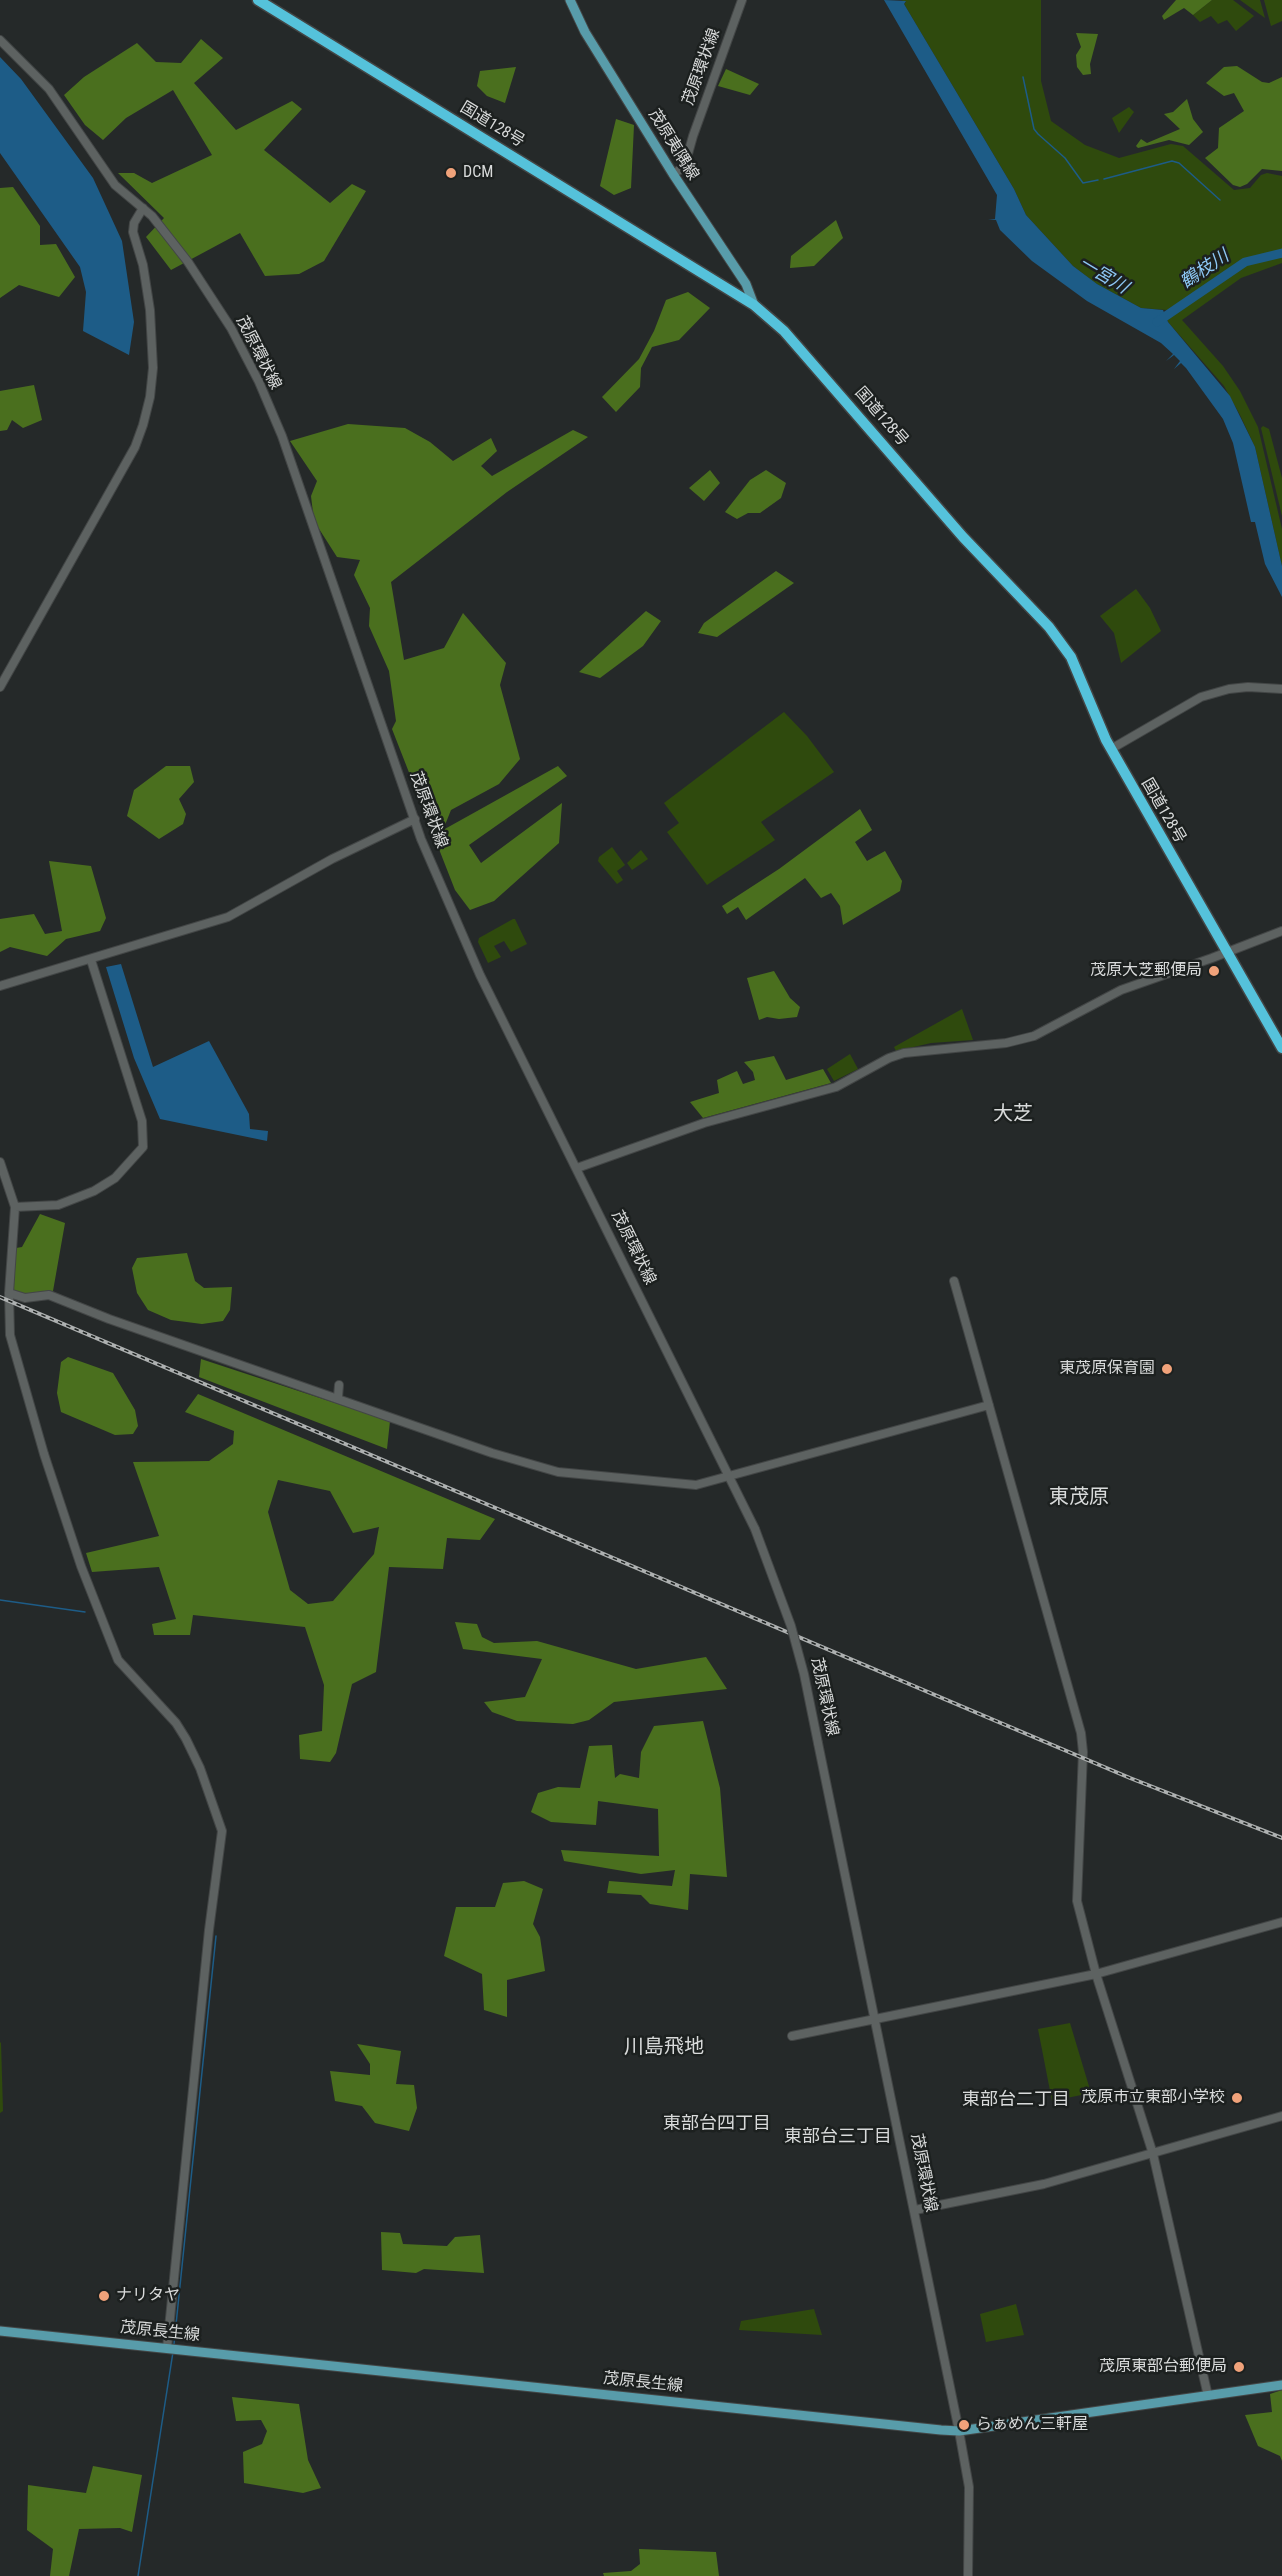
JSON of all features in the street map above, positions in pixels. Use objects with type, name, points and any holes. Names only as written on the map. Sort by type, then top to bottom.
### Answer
[{"type":"highway","name":"国道128号","points":[[258,0],[754,305],[795,342],[963,537],[1049,627],[1071,657],[1111,749],[1282,1048]]},
{"type":"main road","name":"茂原夷隅線","points":[[570,0],[585,32],[673,174],[746,284],[754,305]]},
{"type":"main road","name":"茂原長生線","points":[[0,2331],[959,2430],[1282,2385]]},
{"type":"street","name":"茂原環状線","points":[[673,174],[681,169],[686,161],[742,0]]},
{"type":"street","name":"茂原環状線","points":[[0,40],[49,89],[115,185],[152,216],[188,262],[231,328],[259,382],[282,436],[421,839],[480,975],[755,1528],[791,1626],[804,1674],[915,2210],[969,2487],[968,2576]]},
{"type":"street","points":[[0,687],[135,447],[143,425],[150,397],[153,369],[150,310],[143,265],[133,232],[134,223],[143,208]]},
{"type":"street","points":[[1111,749],[1201,697],[1229,689],[1248,687],[1282,689]]},
{"type":"street","points":[[0,987],[236,914],[332,859],[415,819]]},
{"type":"street","points":[[577,1168],[704,1123],[836,1087],[889,1058],[904,1053],[1006,1043],[1035,1036],[1121,990],[1282,931]]},
{"type":"street","points":[[15,1207],[58,1205],[94,1191],[115,1178],[143,1147],[142,1121],[91,960]]},
{"type":"street","points":[[0,1162],[15,1207],[9,1293],[4,1312],[35,1427],[81,1566],[118,1660],[176,1723],[186,1739],[200,1768],[222,1831],[209,1930],[167,2348]]},
{"type":"street","points":[[954,1281],[1081,1733],[1083,1752],[1076,1891],[1079,1911],[1096,1974],[1153,2154],[1208,2396]]},
{"type":"street","points":[[9,1293],[25,1298],[49,1295],[109,1319],[338,1397],[492,1453],[558,1472],[689,1485],[729,1477],[989,1405]]},
{"type":"street","points":[[338,1397],[339,1385]]},
{"type":"street","points":[[792,2037],[1096,1974],[1282,1922]]},
{"type":"street","points":[[915,2210],[1044,2184],[1282,2116]]},
{"type":"green space","points":[[901,0],[1041,0],[1041,81],[1051,121],[1085,145],[1119,158],[1171,144],[1183,146],[1234,190],[1250,188],[1261,175],[1267,173],[1282,176],[1282,251],[1246,260],[1167,310],[1141,308],[1097,284],[1073,266],[1026,215],[1014,189],[904,4],[906,2]]},
{"type":"green space","points":[[1176,0],[1212,0],[1193,15],[1184,8],[1164,20],[1162,16]]},
{"type":"green space","points":[[1212,0],[1233,0],[1254,16],[1236,31],[1227,20],[1218,24],[1211,16],[1200,22],[1193,15]]},
{"type":"green space","points":[[1240,0],[1260,0],[1265,18]]},
{"type":"green space","points":[[1264,0],[1282,0],[1282,21],[1271,26]]},
{"type":"green space","points":[[1076,33],[1098,34],[1090,64],[1091,74],[1083,75],[1077,67],[1076,55],[1081,47]]},
{"type":"green space","points":[[201,39],[223,58],[194,83],[236,130],[292,101],[302,109],[264,150],[330,203],[352,184],[366,191],[324,261],[299,274],[265,276],[240,233],[171,270],[146,237],[164,218],[118,173],[134,173],[152,183],[212,155],[173,90],[126,118],[103,140],[85,125],[64,95],[84,77],[137,43],[156,62],[181,63]]},
{"type":"green space","points":[[1237,66],[1262,82],[1269,83],[1282,77],[1282,171],[1262,169],[1247,184],[1240,187],[1233,185],[1205,158],[1218,148],[1219,128],[1244,111],[1234,93],[1224,96],[1206,83],[1224,67]]},
{"type":"green space","points":[[516,67],[505,103],[487,96],[477,86],[480,71]]},
{"type":"green space","points":[[726,69],[759,84],[750,95],[718,86]]},
{"type":"green space","points":[[1187,99],[1193,119],[1203,132],[1189,145],[1169,140],[1138,148],[1136,146],[1141,139],[1147,143],[1180,129],[1164,114],[1173,112]]},
{"type":"green space","points":[[1129,107],[1134,112],[1119,133],[1112,118]]},
{"type":"green space","points":[[616,119],[634,125],[631,188],[614,195],[600,186]]},
{"type":"green space","points":[[13,187],[40,226],[40,245],[56,244],[75,277],[59,297],[19,285],[0,298],[0,188]]},
{"type":"green space","points":[[836,220],[843,238],[814,266],[790,268],[791,256]]},
{"type":"green space","points":[[1282,254],[1282,263],[1241,278],[1182,320],[1223,366],[1240,391],[1258,427],[1282,529],[1282,566],[1255,447],[1224,386],[1168,322],[1166,316],[1246,263]]},
{"type":"green space","points":[[688,292],[710,308],[679,340],[652,347],[641,368],[640,387],[616,412],[602,397],[639,359],[654,331],[666,300]]},
{"type":"green space","points":[[34,385],[42,420],[23,428],[12,420],[7,430],[0,431],[0,391]]},
{"type":"green space","points":[[348,424],[405,428],[430,442],[453,461],[491,438],[497,451],[481,466],[492,476],[573,430],[588,437],[507,492],[391,582],[404,660],[444,648],[463,613],[506,663],[500,685],[520,759],[499,784],[451,810],[443,830],[558,766],[567,776],[469,845],[481,863],[562,803],[559,843],[494,901],[470,910],[455,890],[392,729],[396,721],[389,671],[369,626],[370,608],[354,575],[360,560],[337,557],[314,521],[311,496],[317,481],[290,441]]},
{"type":"green space","points":[[1263,426],[1269,429],[1282,478],[1282,516],[1261,428]]},
{"type":"green space","points":[[710,470],[720,483],[704,501],[689,488]]},
{"type":"green space","points":[[766,470],[786,483],[781,498],[760,513],[748,513],[737,519],[725,512],[750,480]]},
{"type":"green space","points":[[776,571],[794,583],[717,637],[698,633],[704,623]]},
{"type":"green space","points":[[1136,589],[1150,608],[1161,631],[1121,663],[1114,633],[1100,616]]},
{"type":"green space","points":[[646,611],[661,621],[643,646],[600,678],[579,672]]},
{"type":"green space","points":[[784,712],[807,736],[834,772],[761,822],[775,840],[707,885],[667,832],[679,823],[664,803]]},
{"type":"green space","points":[[166,766],[190,766],[194,782],[179,799],[186,814],[183,824],[159,839],[127,816],[134,790]]},
{"type":"green space","points":[[860,809],[872,830],[855,842],[867,861],[885,851],[902,881],[900,891],[843,925],[840,906],[831,893],[821,898],[805,878],[746,920],[738,907],[727,914],[722,906],[779,869]]},
{"type":"green space","points":[[612,847],[625,865],[617,871],[623,880],[617,884],[598,861],[599,857]]},
{"type":"green space","points":[[641,850],[648,859],[632,870],[627,863]]},
{"type":"green space","points":[[49,861],[91,866],[106,918],[100,931],[66,939],[47,956],[10,947],[0,952],[0,919],[34,914],[45,934],[62,931]]},
{"type":"green space","points":[[513,919],[527,944],[511,952],[504,941],[494,946],[501,957],[488,963],[478,942],[479,938]]},
{"type":"green space","points":[[774,971],[790,998],[800,1007],[797,1017],[779,1019],[767,1017],[759,1020],[747,978]]},
{"type":"green space","points":[[962,1009],[973,1040],[931,1043],[896,1051],[894,1047]]},
{"type":"green space","points":[[850,1054],[858,1069],[834,1081],[827,1069]]},
{"type":"green space","points":[[774,1056],[786,1080],[823,1069],[831,1083],[703,1118],[690,1102],[719,1093],[717,1080],[737,1071],[743,1084],[755,1080],[753,1072],[744,1062]]},
{"type":"green space","points":[[40,1214],[65,1223],[53,1291],[34,1295],[16,1294],[13,1290],[16,1248],[22,1247]]},
{"type":"green space","points":[[187,1253],[195,1281],[204,1288],[232,1287],[230,1310],[223,1321],[202,1324],[171,1320],[148,1310],[137,1293],[132,1268],[137,1258]]},
{"type":"green space","points":[[68,1357],[113,1373],[135,1410],[138,1426],[133,1434],[115,1435],[61,1412],[57,1393],[61,1362]]},
{"type":"green space","points":[[201,1359],[390,1421],[387,1449],[199,1377]]},
{"type":"green space","points":[[198,1394],[495,1519],[480,1540],[447,1538],[443,1569],[389,1567],[376,1672],[352,1684],[336,1753],[330,1762],[300,1759],[299,1735],[322,1731],[324,1685],[305,1627],[193,1615],[190,1635],[154,1635],[152,1624],[176,1619],[159,1567],[92,1572],[86,1553],[159,1536],[133,1462],[209,1461],[233,1444],[234,1431],[185,1412]],"holes":[[[278,1480],[330,1491],[353,1533],[379,1527],[374,1554],[333,1601],[308,1604],[290,1590],[268,1512]]]},
{"type":"green space","points":[[455,1622],[477,1624],[482,1637],[494,1643],[537,1641],[636,1669],[706,1657],[727,1689],[614,1702],[589,1720],[573,1724],[517,1721],[492,1712],[484,1702],[525,1697],[542,1659],[463,1649]]},
{"type":"green space","points":[[703,1721],[720,1788],[727,1877],[690,1874],[688,1910],[650,1904],[641,1895],[607,1893],[609,1881],[672,1886],[675,1870],[641,1874],[564,1861],[561,1850],[659,1856],[658,1809],[598,1801],[596,1825],[551,1822],[531,1812],[538,1793],[558,1787],[580,1788],[589,1746],[612,1745],[615,1778],[620,1774],[639,1778],[641,1752],[654,1726]]},
{"type":"green space","points":[[524,1881],[543,1889],[533,1924],[540,1937],[545,1971],[507,1980],[507,2017],[484,2010],[482,1974],[444,1956],[456,1907],[495,1907],[503,1883]]},
{"type":"green space","points":[[1070,2023],[1091,2093],[1052,2101],[1038,2029]]},
{"type":"green space","points":[[0,2043],[3,2111],[0,2113]]},
{"type":"green space","points":[[357,2044],[401,2051],[396,2084],[414,2085],[417,2108],[409,2131],[375,2123],[362,2106],[335,2101],[330,2071],[370,2075],[370,2064]]},
{"type":"green space","points":[[381,2232],[400,2233],[403,2244],[447,2246],[455,2237],[480,2235],[484,2273],[424,2269],[416,2273],[382,2270]]},
{"type":"green space","points":[[1016,2304],[1024,2335],[986,2342],[980,2314]]},
{"type":"green space","points":[[814,2309],[822,2335],[739,2330],[741,2321]]},
{"type":"green space","points":[[1282,2390],[1282,2461],[1280,2456],[1258,2446],[1245,2415],[1272,2412],[1270,2394]]},
{"type":"green space","points":[[232,2397],[299,2404],[308,2460],[321,2488],[303,2493],[244,2483],[243,2452],[262,2444],[267,2431],[261,2420],[236,2421]]},
{"type":"green space","points":[[93,2466],[142,2475],[132,2532],[120,2528],[79,2529],[69,2576],[50,2576],[53,2549],[27,2530],[28,2485],[86,2493]]},
{"type":"green space","points":[[639,2549],[716,2552],[719,2576],[604,2576],[603,2573],[631,2571],[640,2564]]},
{"type":"water","points":[[884,0],[906,1],[904,4],[1014,189],[1026,215],[1073,266],[1097,284],[1141,308],[1163,310],[1168,322],[1230,396],[1255,447],[1282,566],[1282,597],[1265,564],[1255,522],[1251,522],[1233,443],[1223,419],[1186,368],[1181,363],[1174,369],[1180,361],[1174,355],[1166,361],[1173,354],[1161,343],[1087,301],[1032,261],[1000,230],[996,220],[988,219],[995,219],[997,195]]},
{"type":"water","points":[[0,57],[21,79],[93,178],[122,241],[134,322],[129,355],[83,331],[86,292],[80,267],[0,153]]},
{"type":"water","points":[[121,964],[153,1067],[209,1041],[249,1114],[250,1129],[268,1131],[267,1141],[160,1119],[134,1058],[106,967]]},
{"type":"waterway","points":[[1023,77],[1034,129],[1065,158],[1083,183],[1098,180]]},
{"type":"waterway","points":[[1104,179],[1172,161],[1179,163],[1220,200]]},
{"type":"waterway","name":"鶴枝川","points":[[1157,322],[1245,262],[1282,253]]},
{"type":"waterway","points":[[0,1600],[85,1612]]},
{"type":"waterway","points":[[174,2344],[216,1936]]},
{"type":"waterway","points":[[138,2576],[173,2352]]},
{"type":"railway","points":[[0,1297],[1130,1778],[1282,1838]]},
{"type":"place","name":"DCM","points":[[451,173]]},
{"type":"place","name":"茂原大芝郵便局","points":[[1214,971]]},
{"type":"place","name":"東茂原保育園","points":[[1167,1369]]},
{"type":"place","name":"茂原市立東部小学校","points":[[1237,2098]]},
{"type":"place","name":"ナリタヤ","points":[[104,2296]]},
{"type":"place","name":"茂原東部台郵便局","points":[[1239,2367]]},
{"type":"place","name":"らぁめん三軒屋","points":[[964,2425]]},
{"type":"district","name":"大芝","points":[[1013,1115]]},
{"type":"district","name":"東茂原","points":[[1079,1498]]},
{"type":"district","name":"川島飛地","points":[[664,2048]]},
{"type":"district","name":"東部台二丁目","points":[[1016,2100]]},
{"type":"district","name":"東部台四丁目","points":[[717,2124]]},
{"type":"district","name":"東部台三丁目","points":[[838,2137]]},
{"type":"water label","name":"一宮川","points":[[1103,276]]}]
